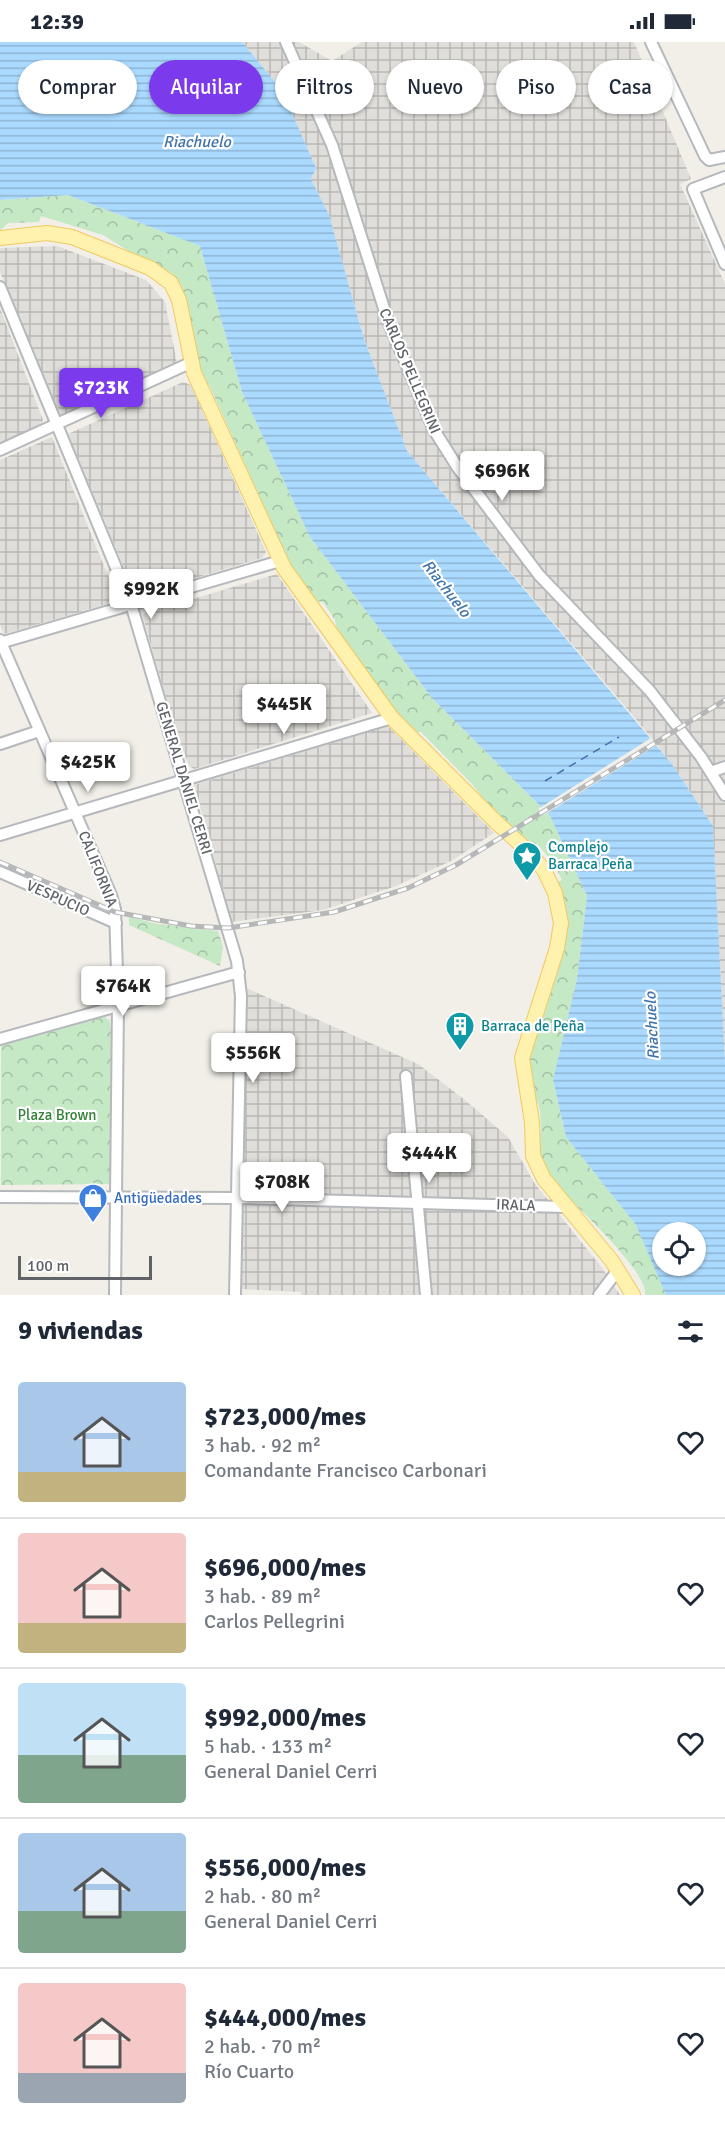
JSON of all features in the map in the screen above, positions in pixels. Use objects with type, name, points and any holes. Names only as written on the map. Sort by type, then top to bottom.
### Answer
[{"type":"main road","points":[[0,238],[47,233],[66,236],[145,266],[163,276],[177,293],[190,363],[280,561],[392,718],[493,820],[530,852],[544,870],[555,893],[561,923],[559,941],[523,1053],[522,1071],[532,1122],[534,1161],[540,1174],[564,1207],[618,1270],[633,1295]]},
{"type":"street","name":"CARLOS PELLEGRINI","points":[[286,42],[335,153],[385,314],[434,430],[458,468],[539,575],[632,670],[711,772],[725,795]]},
{"type":"street","points":[[651,42],[709,160],[725,157]]},
{"type":"street","points":[[725,177],[693,189],[725,264]]},
{"type":"street","name":"GENERAL DANIEL CERRI","points":[[0,287],[131,604],[230,932],[239,972],[241,996],[235,1295]]},
{"type":"street","points":[[0,450],[190,363]]},
{"type":"street","points":[[0,642],[280,561]]},
{"type":"street","name":"CALIFORNIA","points":[[0,642],[111,894],[116,923],[118,1004],[115,1295]]},
{"type":"street","points":[[0,834],[392,718]]},
{"type":"street","points":[[0,744],[39,731]]},
{"type":"street","points":[[711,772],[725,766]]},
{"type":"street","name":"VESPUCIO","points":[[0,872],[116,923]]},
{"type":"street","points":[[0,1039],[118,1004],[239,972]]},
{"type":"street","points":[[406,1076],[426,1295]]},
{"type":"street","name":"IRALA","points":[[0,1197],[237,1198],[564,1207]]},
{"type":"street","points":[[599,1295],[618,1270]]},
{"type":"shaded area","points":[[242,42],[299,42],[330,60],[275,60],[275,82],[263,67],[263,60],[257,60]]},
{"type":"shaded area","points":[[362,42],[634,42],[641,60],[588,60],[588,114],[664,114],[691,179],[680,184],[725,284],[725,1062],[713,826],[672,764],[635,718],[407,451],[364,339],[329,215],[311,179],[316,168],[292,114],[374,114],[374,60],[334,60]]},
{"type":"shaded area","points":[[57,246],[146,280],[165,302],[177,363],[61,416],[0,272],[0,248]]},
{"type":"shaded area","points":[[0,308],[43,420],[37,428],[0,443]]},
{"type":"shaded area","points":[[183,382],[191,385],[266,552],[262,558],[136,596],[68,434]]},
{"type":"shaded area","points":[[52,437],[118,601],[4,634],[0,624],[0,460]]},
{"type":"shaded area","points":[[277,574],[372,713],[194,769],[189,766],[175,728],[142,614]]},
{"type":"shaded area","points":[[388,726],[494,833],[451,861],[396,886],[323,910],[232,922],[194,785]]},
{"type":"shaded area","points":[[244,987],[418,1064],[465,1100],[508,1137],[535,1184],[602,1268],[620,1295],[301,1295],[301,1292],[241,1289]]},
{"type":"green space","points":[[68,195],[200,246],[242,392],[310,537],[432,698],[550,816],[587,896],[577,979],[553,1081],[566,1137],[636,1225],[652,1261],[652,1276],[659,1276],[667,1295],[645,1295],[644,1286],[638,1275],[618,1249],[577,1206],[555,1189],[544,1170],[539,1155],[537,1133],[541,1133],[540,1113],[534,1096],[529,1061],[559,968],[563,941],[557,882],[562,880],[553,862],[537,844],[534,845],[495,813],[471,783],[421,732],[412,732],[393,710],[338,634],[335,620],[323,602],[315,601],[273,540],[275,532],[267,513],[209,385],[202,382],[182,286],[174,275],[162,267],[145,261],[103,235],[41,216],[39,222],[8,223],[0,231],[0,200]]},
{"type":"green space","points":[[129,917],[158,924],[218,931],[223,947],[220,966],[129,925]]},
{"type":"green space","name":"Plaza Brown","points":[[104,1017],[109,1020],[112,1034],[113,1184],[1,1185],[1,1046]]},
{"type":"water","name":"Riachuelo","points":[[0,42],[242,42],[257,60],[149,60],[149,114],[263,114],[263,67],[275,82],[275,114],[292,114],[316,168],[311,179],[329,215],[364,339],[407,451],[672,764],[713,826],[725,1062],[725,1295],[666,1295],[658,1276],[706,1276],[706,1222],[652,1222],[652,1262],[636,1225],[566,1137],[553,1080],[577,979],[587,896],[550,816],[432,698],[310,537],[242,392],[200,246],[68,195],[0,200]]},
{"type":"pier","points":[[651,738],[657,745],[544,815],[538,809]]},
{"type":"ferry route","points":[[545,781],[619,737]]},
{"type":"railway","points":[[0,862],[115,912],[191,926],[228,928],[334,912],[408,888],[456,865],[725,700]]},
{"type":"place","name":"Complejo Barraca Peña","points":[[527,882]]},
{"type":"place","name":"Barraca de Peña","points":[[460,1052]]},
{"type":"place","name":"Antigüedades","points":[[93,1224]]}]
